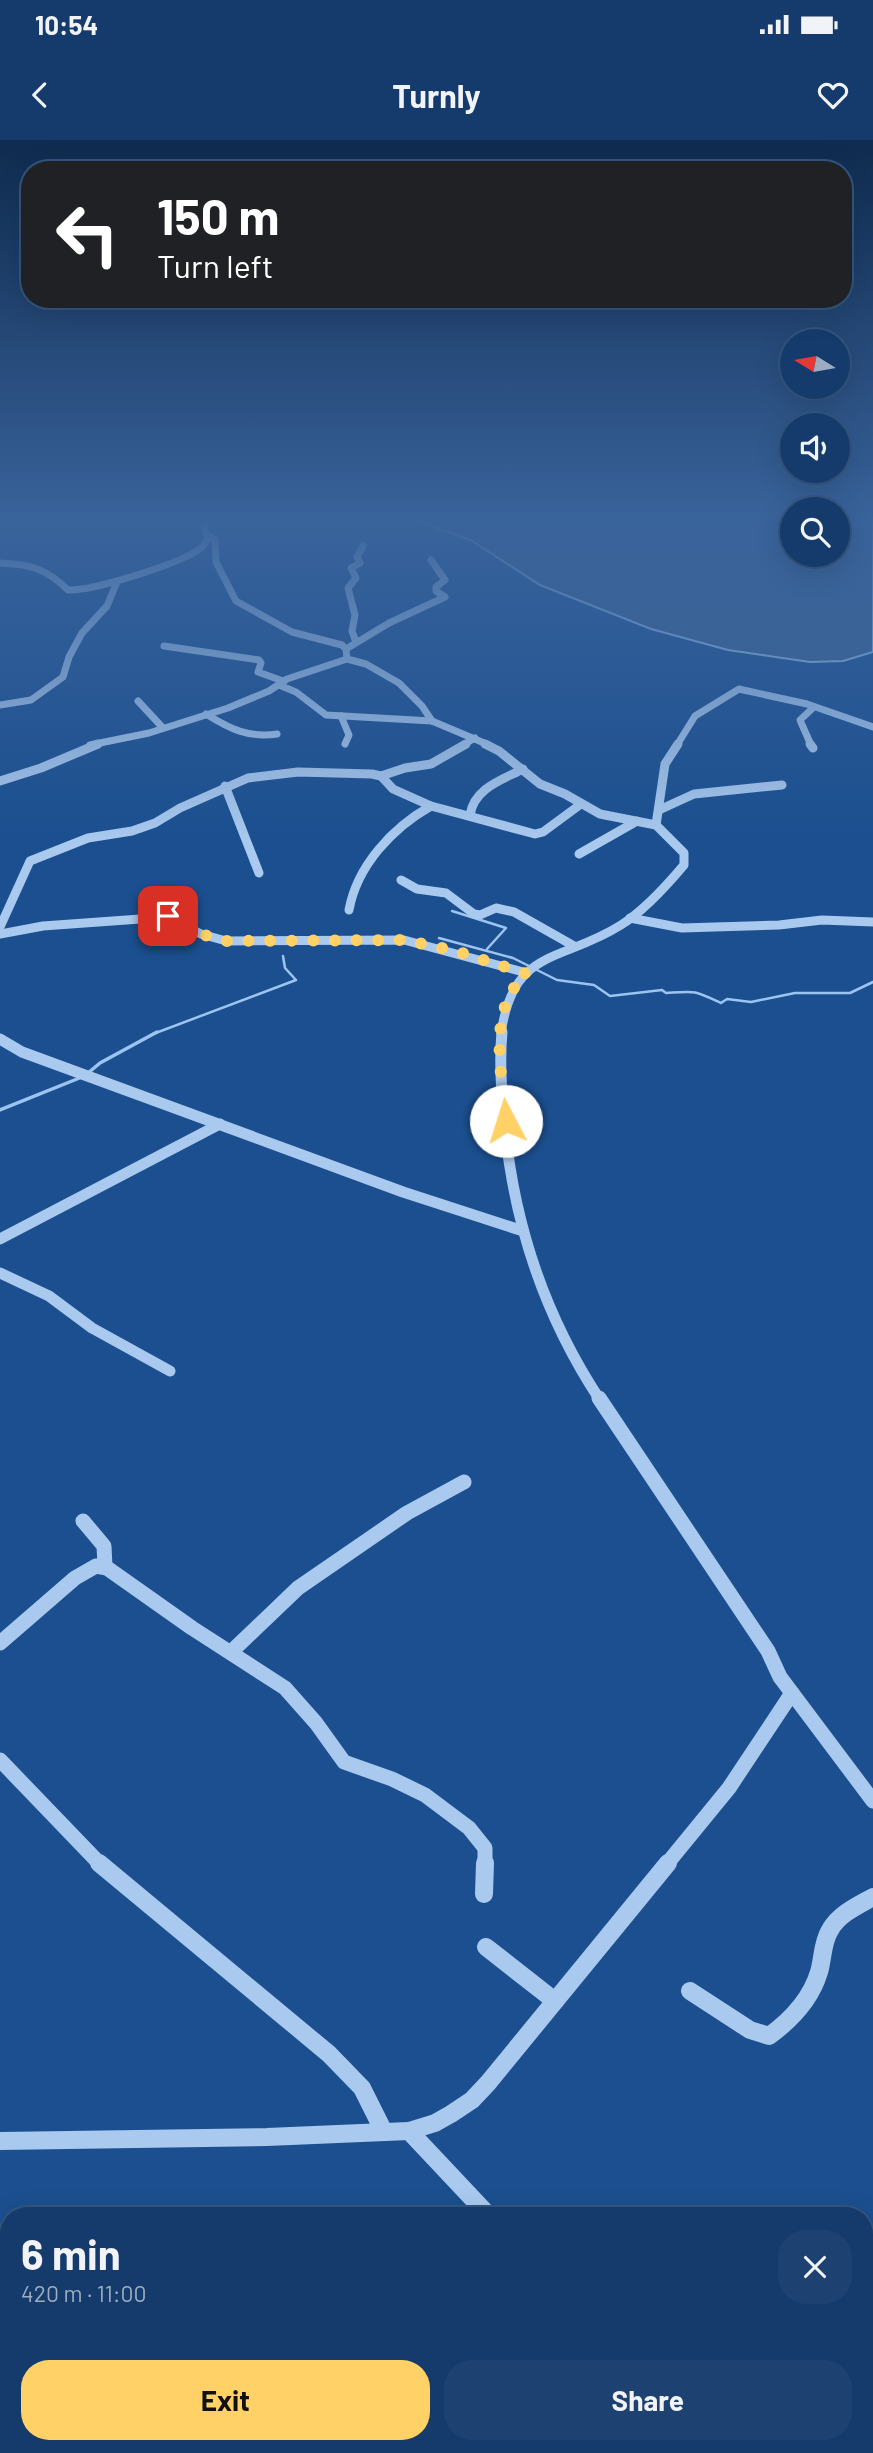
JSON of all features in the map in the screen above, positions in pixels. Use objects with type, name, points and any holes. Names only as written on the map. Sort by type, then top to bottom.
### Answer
[{"type":"street","points":[[0,705],[31,700],[63,677],[69,657],[82,633],[90,625]]},
{"type":"street","points":[[279,625],[292,632],[335,643],[346,654],[399,683],[422,706],[432,721]]},
{"type":"street","points":[[353,625],[352,631],[356,642]]},
{"type":"street","points":[[0,781],[41,768],[91,745],[163,729],[262,695],[281,683],[346,654],[356,642],[386,625]]},
{"type":"street","points":[[164,646],[259,660],[261,663],[258,672],[281,683],[321,713],[432,721],[475,738],[523,769],[540,784],[600,814],[656,825],[684,853],[684,865],[630,918],[606,933],[574,946],[527,974],[513,987],[507,998],[500,1052],[512,1184],[520,1230],[547,1302],[570,1352],[768,1651],[780,1677],[873,1801]]},
{"type":"street","points":[[656,825],[665,764],[695,716],[743,689],[814,707],[873,727]]},
{"type":"street","points":[[138,701],[163,729]]},
{"type":"street","points":[[813,748],[805,736],[800,720],[814,707]]},
{"type":"street","points":[[206,714],[244,735],[256,737],[277,734]]},
{"type":"street","points":[[341,716],[349,735],[345,744]]},
{"type":"street","points":[[0,927],[12,904],[27,863],[88,838],[132,831],[155,823],[225,786],[248,778],[291,772],[361,772],[381,776],[405,768],[431,764],[475,738]]},
{"type":"street","points":[[470,815],[471,803],[479,795],[523,769]]},
{"type":"street","points":[[381,776],[393,789],[431,806],[535,834],[543,832],[581,804]]},
{"type":"street","points":[[659,810],[694,794],[782,785]]},
{"type":"street","points":[[225,786],[259,873]]},
{"type":"street","points":[[349,910],[354,885],[365,868],[410,820],[431,806]]},
{"type":"street","points":[[579,854],[637,821]]},
{"type":"street","points":[[401,880],[422,890],[446,893],[474,914],[480,915],[496,908],[514,912],[574,946]]},
{"type":"street","points":[[0,934],[43,926],[168,916],[178,918],[190,929],[212,939],[404,940],[456,951],[527,974]]},
{"type":"street","points":[[630,918],[682,928],[779,925],[822,920],[873,922]]},
{"type":"street","points":[[0,1039],[22,1052],[403,1192],[520,1230]]},
{"type":"street","points":[[0,1239],[191,1142],[220,1124]]},
{"type":"street","points":[[0,1273],[49,1296],[92,1328],[170,1371]]},
{"type":"street","points":[[231,1652],[298,1588],[407,1513],[464,1482]]},
{"type":"street","points":[[83,1521],[104,1542],[107,1550],[105,1567]]},
{"type":"street","points":[[0,1643],[14,1626],[72,1582],[95,1566],[105,1567],[285,1688],[316,1723],[344,1762],[392,1779],[425,1795],[469,1828],[485,1848],[484,1894]]},
{"type":"street","points":[[0,2141],[267,2137],[409,2131],[435,2123],[472,2100],[555,2001],[729,1788],[792,1693]]},
{"type":"street","points":[[0,1760],[97,1861],[329,2054],[362,2088],[384,2132]]},
{"type":"street","points":[[690,1991],[750,2030],[769,2036],[789,2020],[810,1994],[819,1975],[829,1931],[843,1915],[873,1897]]},
{"type":"street","points":[[486,1947],[555,2001]]},
{"type":"street","points":[[409,2131],[481,2207]]},
{"type":"water","points":[[641,625],[873,625],[873,652],[843,661],[810,662],[728,650]]},
{"type":"waterway","points":[[452,911],[506,928],[487,949]]},
{"type":"waterway","points":[[439,938],[513,958],[557,980],[594,985],[610,996],[662,990],[666,993],[695,992],[721,1003],[727,999],[751,1002],[795,993],[850,993],[873,982]]},
{"type":"waterway","points":[[154,1034],[296,980],[285,968],[283,956]]},
{"type":"waterway","points":[[88,1073],[100,1063],[154,1034]]},
{"type":"waterway","points":[[0,1110],[82,1077]]},
{"type":"route","points":[[168,916],[184,921],[190,929],[212,939],[279,942],[319,942],[355,938],[404,940],[456,951],[527,974],[513,987],[507,998],[501,1028],[500,1063],[506,1121]]}]
